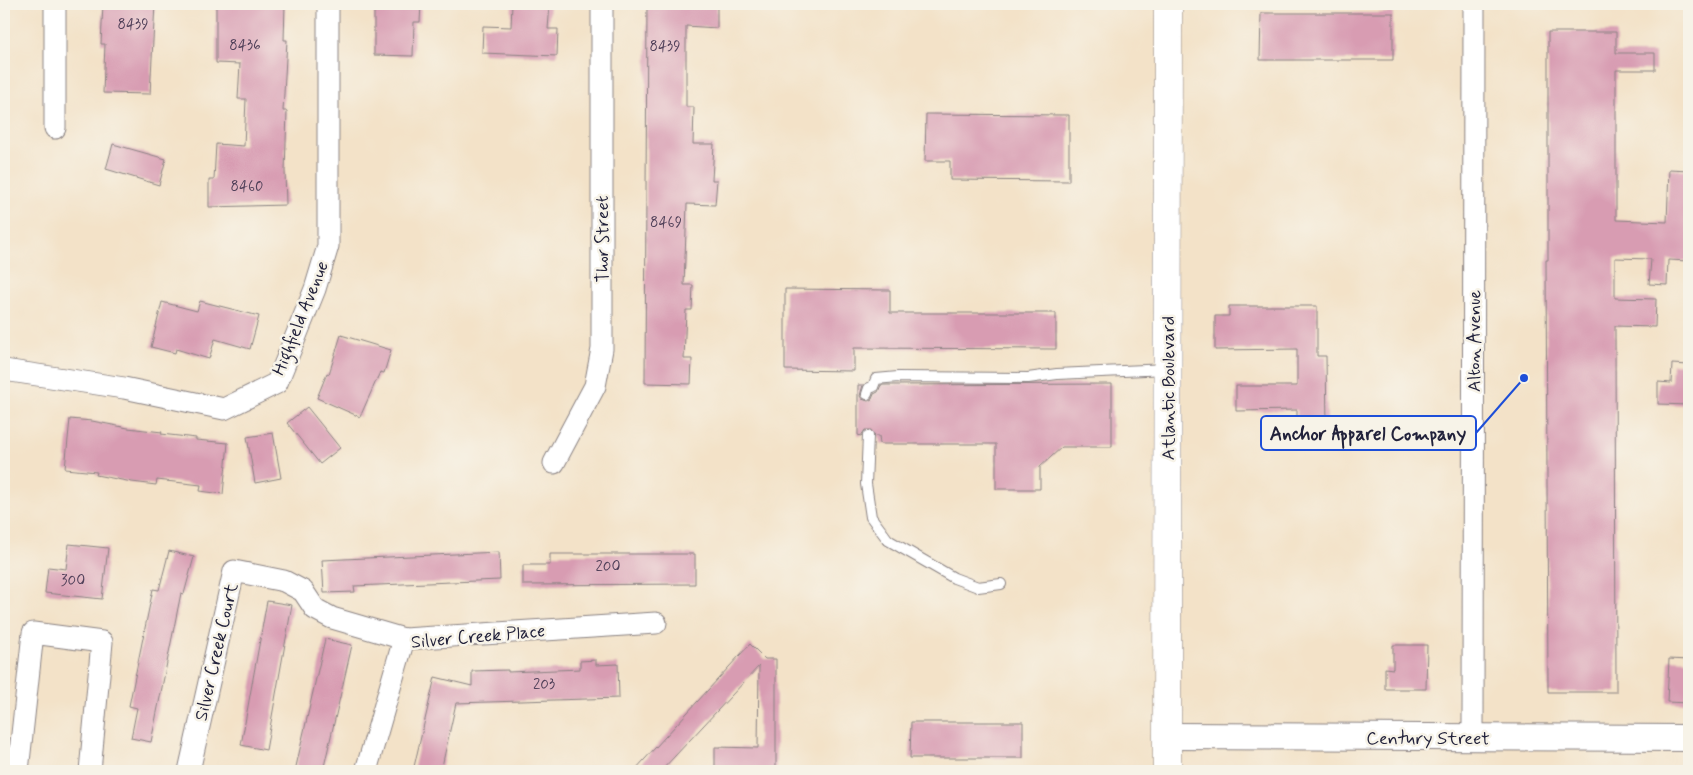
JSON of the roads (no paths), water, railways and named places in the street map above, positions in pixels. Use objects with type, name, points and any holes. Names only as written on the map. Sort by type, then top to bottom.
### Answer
[{"type":"main road","name":"Atlantic Boulevard","points":[[1167,771],[1168,4]]},
{"type":"street","points":[[55,128],[56,4]]},
{"type":"street","name":"Highfield Avenue","points":[[4,370],[124,388],[224,409],[276,383],[315,290],[328,246],[328,4]]},
{"type":"street","name":"Thor Street","points":[[554,464],[595,386],[602,349],[602,4]]},
{"type":"street","name":"Alton Avenue","points":[[1473,738],[1474,4]]},
{"type":"street","name":"Silver Creek Court","points":[[189,771],[234,571],[284,581],[303,591],[314,609],[332,618],[404,639]]},
{"type":"street","name":"Silver Creek Place","points":[[366,771],[404,639],[656,623]]},
{"type":"street","points":[[18,771],[33,633],[102,642],[90,771]]},
{"type":"street","name":"Century Street","points":[[1167,736],[1689,738]]},
{"type":"lane","points":[[867,394],[868,388],[873,387],[876,379],[898,377],[1028,378],[1057,374],[1168,369]]},
{"type":"lane","points":[[868,436],[866,484],[871,517],[888,540],[954,578],[978,587],[1001,584]]},
{"type":"place","name":"Anchor Apparel Company","points":[[1524,378]]}]
